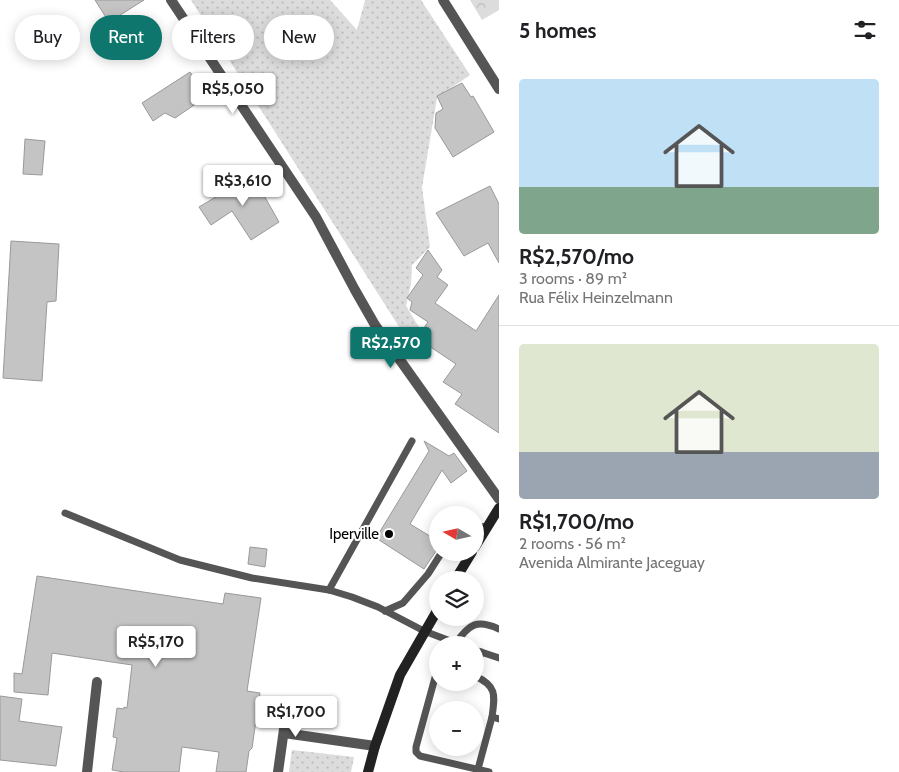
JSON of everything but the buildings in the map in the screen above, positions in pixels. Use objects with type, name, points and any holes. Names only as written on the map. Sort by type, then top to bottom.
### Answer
[{"type":"main road","points":[[484,532],[499,508]]},
{"type":"main road","points":[[368,772],[400,675],[429,623]]},
{"type":"street","points":[[172,0],[316,217],[340,264],[376,325],[499,499]]},
{"type":"street","points":[[443,0],[499,89]]},
{"type":"street","points":[[86,772],[98,682]]},
{"type":"street","points":[[278,772],[288,701]]},
{"type":"street","points":[[284,733],[375,746]]},
{"type":"lane","points":[[329,590],[412,441]]},
{"type":"lane","points":[[65,513],[180,560],[252,578],[329,590],[352,597],[437,636]]},
{"type":"lane","points":[[385,611],[403,603],[428,574],[436,561]]},
{"type":"lane","points":[[463,636],[466,629],[477,624],[490,625],[499,629]]},
{"type":"lane","points":[[484,653],[499,658]]},
{"type":"lane","points":[[478,768],[495,718],[495,696],[487,682],[484,680]]},
{"type":"lane","points":[[431,691],[416,752],[420,756],[489,772]]},
{"type":"green space","points":[[191,0],[330,0],[357,30],[365,0],[421,0],[470,75],[437,98],[422,187],[430,247],[412,265],[411,284],[406,306],[419,327],[410,344],[229,60],[254,60],[254,15],[201,15]]},
{"type":"green space","points":[[470,0],[499,0],[499,10],[482,20]]},
{"type":"green space","points":[[292,750],[354,757],[351,772],[289,772]]},
{"type":"place","name":"Iperville","points":[[389,534]]}]
